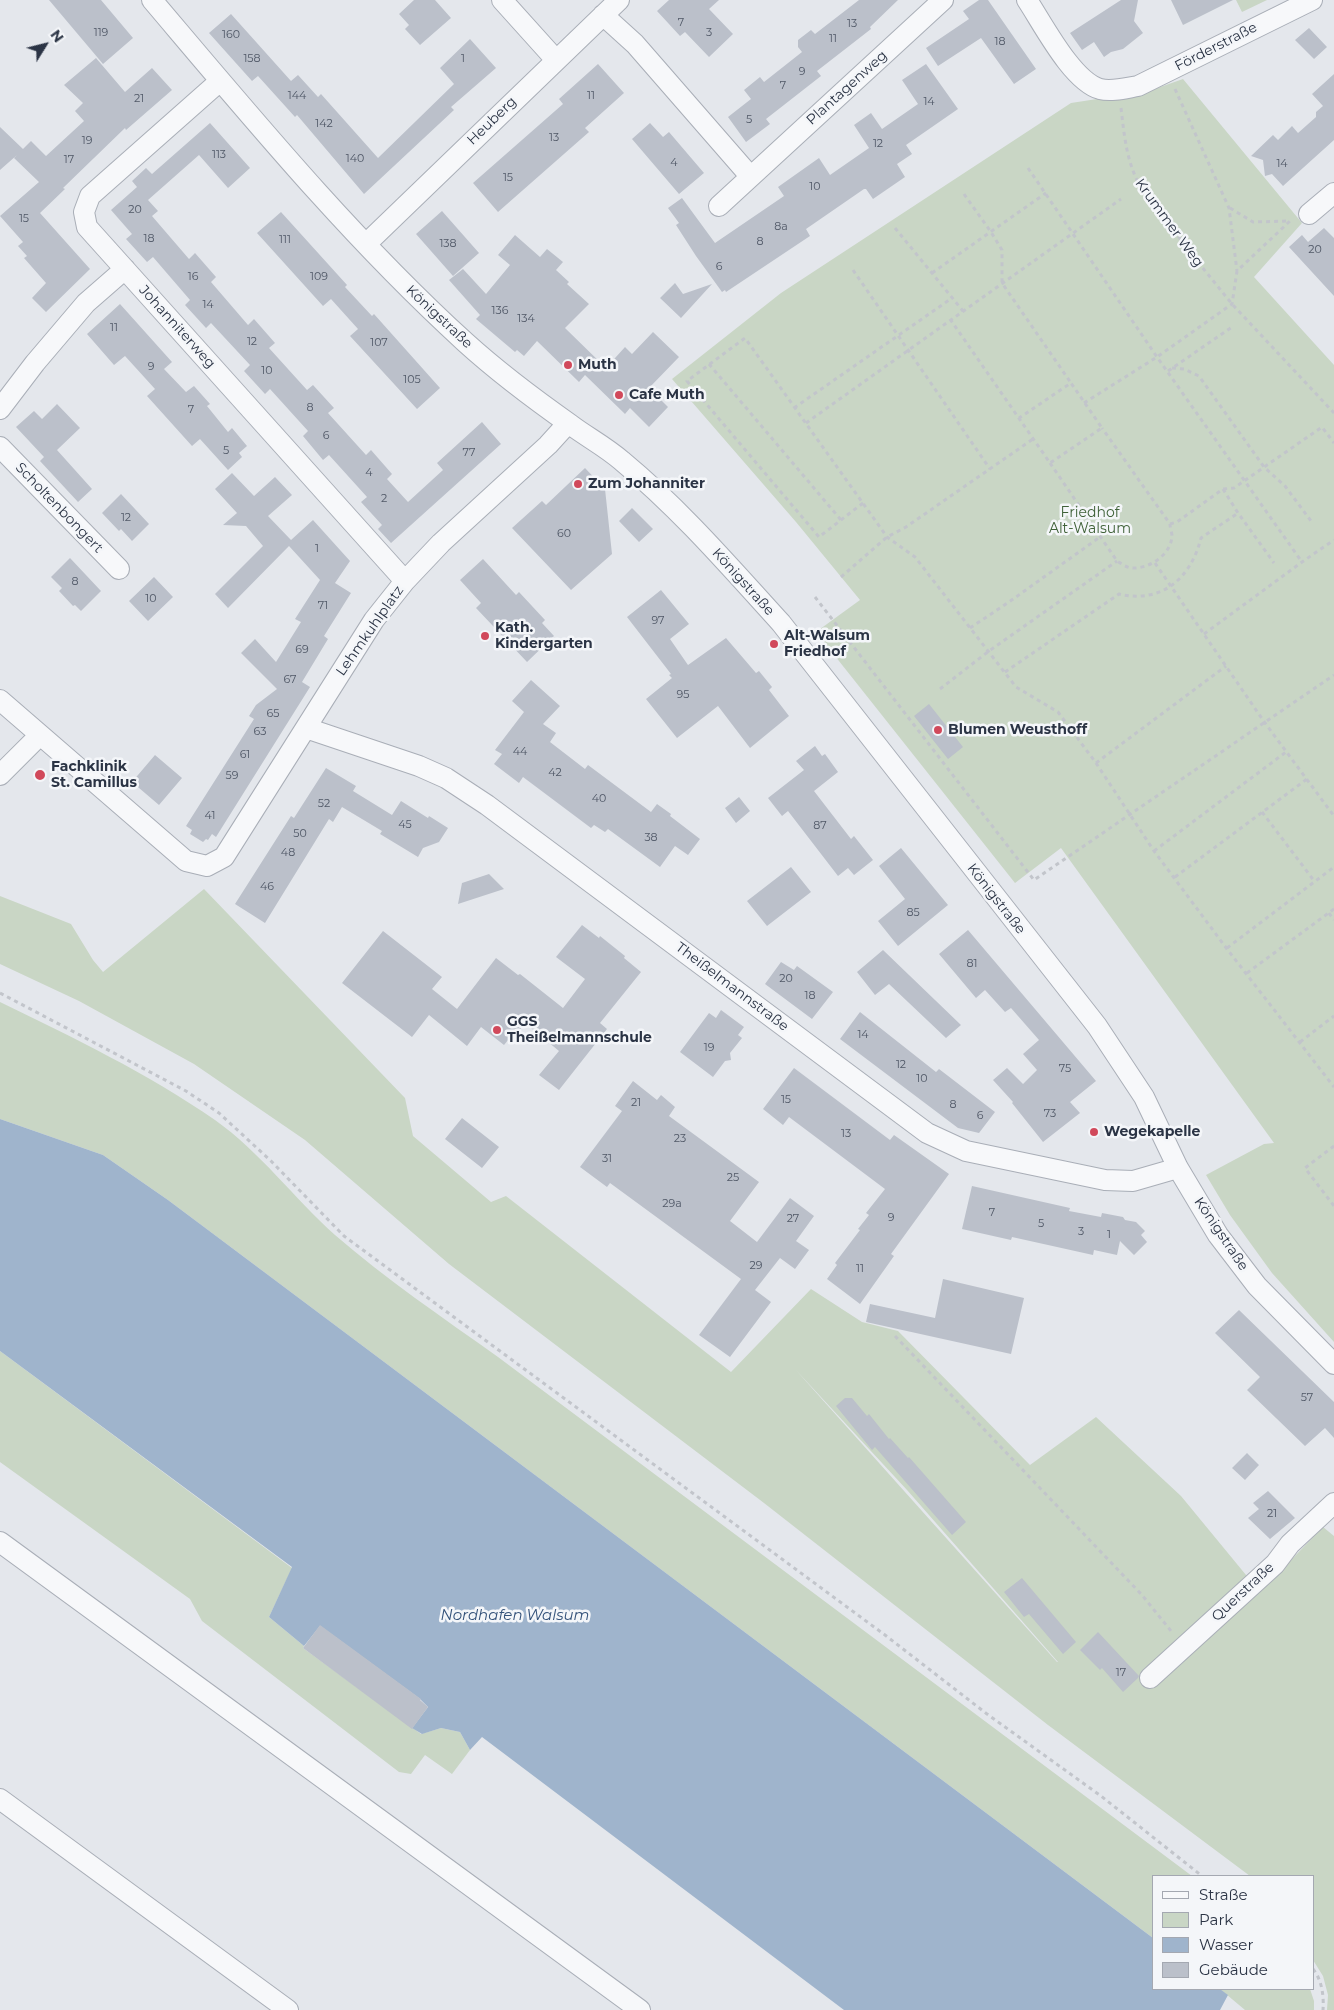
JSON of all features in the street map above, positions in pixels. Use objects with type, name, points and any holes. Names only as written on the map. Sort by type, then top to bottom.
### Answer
[{"type":"street","name":"Königstraße","points":[[152,0],[295,167],[416,295],[467,344],[522,389],[620,459],[663,497],[781,623],[1098,1026],[1144,1097],[1178,1168],[1218,1234],[1257,1286],[1334,1364]]},
{"type":"street","points":[[502,0],[556,60]]},
{"type":"street","name":"Heuberg","points":[[366,244],[619,0]]},
{"type":"street","name":"Plantagenweg","points":[[719,206],[944,0]]},
{"type":"street","points":[[1028,0],[1073,70],[1084,81],[1100,89],[1119,90]]},
{"type":"street","name":"Förderstraße","points":[[1119,90],[1138,86],[1312,0]]},
{"type":"street","points":[[603,15],[635,44],[750,176]]},
{"type":"street","name":"Johanniterweg","points":[[220,81],[90,196],[84,212],[88,226],[405,581]]},
{"type":"street","points":[[1309,214],[1334,193]]},
{"type":"street","points":[[0,409],[35,363],[86,303],[125,269]]},
{"type":"street","name":"Lehmkuhlplatz","points":[[40,735],[186,861],[207,866],[224,857],[374,620],[405,581],[441,543],[548,445],[568,423]]},
{"type":"street","name":"Scholtenbongert","points":[[0,447],[119,569]]},
{"type":"street","points":[[0,700],[40,735],[0,775]]},
{"type":"street","name":"Theißelmannstraße","points":[[306,728],[419,766],[446,778],[495,811],[927,1134],[966,1152],[1105,1180],[1132,1181],[1178,1168]]},
{"type":"street","name":"Querstraße","points":[[1150,1678],[1275,1564],[1290,1544],[1334,1504]]},
{"type":"street","points":[[0,1542],[640,2010]]},
{"type":"street","points":[[0,1799],[288,2010]]},
{"type":"path","points":[[1084,403],[1157,356],[1232,304],[1237,271],[1229,208],[1167,72]]},
{"type":"path","name":"Krummer Weg","points":[[1119,90],[1127,150],[1131,168],[1137,180],[1189,251],[1232,304],[1334,413]]},
{"type":"path","points":[[1028,168],[1302,562]]},
{"type":"path","points":[[932,273],[1046,193]]},
{"type":"path","points":[[950,319],[1118,561],[1130,568],[1155,563],[1168,548],[1172,536],[1170,524],[1002,283],[1002,250],[964,194]]},
{"type":"path","points":[[806,423],[1121,199]]},
{"type":"path","points":[[1229,208],[1253,222],[1290,221],[1309,214]]},
{"type":"path","points":[[1237,271],[1290,221]]},
{"type":"path","points":[[895,228],[963,310]]},
{"type":"path","points":[[854,270],[990,469]]},
{"type":"path","points":[[794,408],[952,298]]},
{"type":"path","points":[[1168,371],[1232,327]]},
{"type":"path","points":[[863,503],[819,537],[687,380],[745,338],[863,503],[886,537],[914,557],[1016,687],[1058,712],[1096,763],[1154,850],[1334,1087]]},
{"type":"path","points":[[709,364],[841,520]]},
{"type":"path","points":[[1172,368],[1184,369],[1199,376],[1264,467],[1285,486],[1311,520]]},
{"type":"path","points":[[1019,418],[1071,383]]},
{"type":"path","points":[[1170,524],[1177,522],[1223,489],[1234,488],[1322,427],[1334,443]]},
{"type":"path","points":[[1050,463],[1102,428]]},
{"type":"path","points":[[842,578],[886,537],[906,527],[1033,439]]},
{"type":"path","points":[[1223,489],[1274,563]]},
{"type":"path","points":[[1005,672],[1119,594],[1133,597],[1150,595],[1171,586],[1188,570],[1197,556],[1201,538],[1238,513]]},
{"type":"path","points":[[970,628],[1100,536]]},
{"type":"path","points":[[1204,634],[1334,540]]},
{"type":"path","points":[[940,689],[989,651],[1118,561]]},
{"type":"path","points":[[1155,563],[1265,723],[1334,816]]},
{"type":"path","points":[[815,598],[1034,880],[1131,816],[1334,675]]},
{"type":"path","points":[[1096,763],[1226,666]]},
{"type":"path","points":[[1154,850],[1286,752]]},
{"type":"path","points":[[1175,877],[1307,779]]},
{"type":"path","points":[[1262,812],[1315,882]]},
{"type":"path","points":[[1227,948],[1334,867]]},
{"type":"path","points":[[1247,973],[1334,909]]},
{"type":"path","points":[[1329,913],[1334,920]]},
{"type":"path","points":[[0,993],[186,1091],[219,1113],[271,1161],[344,1236],[885,1634],[987,1714],[1101,1796],[1201,1875]]},
{"type":"path","points":[[1300,1042],[1334,1016]]},
{"type":"path","points":[[1334,1146],[1305,1168],[1334,1206]]},
{"type":"path","points":[[895,1336],[1142,1596],[1184,1647]]},
{"type":"path","points":[[1314,1970],[1324,1996],[1323,2010]]},
{"type":"green space","points":[[1236,0],[1267,0],[1242,12]]},
{"type":"green space","name":"Friedhof Alt-Walsum","points":[[1183,79],[1302,223],[1254,277],[1334,365],[1334,1342],[1272,1273],[1230,1215],[1206,1175],[1264,1144],[1274,1143],[1061,848],[1015,883],[816,632],[860,600],[796,522],[672,379],[781,293],[1071,103],[1149,91]]},
{"type":"green space","points":[[204,889],[405,1098],[413,1136],[491,1202],[506,1196],[731,1372],[811,1289],[862,1322],[898,1331],[1030,1465],[1096,1417],[1181,1496],[1260,1592],[1323,1527],[1334,1536],[1334,2010],[1327,2010],[1328,1995],[1323,1976],[1314,1962],[1314,1875],[1249,1875],[1048,1725],[764,1503],[449,1264],[305,1140],[194,1064],[79,1001],[0,964],[0,896],[71,924],[93,960],[103,972]],"holes":[[[795,1369],[907,1490],[1057,1662]]]},
{"type":"green space","points":[[0,1002],[137,1072],[215,1120],[247,1146],[335,1235],[374,1267],[498,1357],[1191,1875],[1152,1875],[1152,1937],[168,1200],[103,1155],[0,1119]]},
{"type":"green space","points":[[0,1351],[292,1568],[269,1617],[304,1646],[303,1648],[421,1734],[441,1728],[460,1732],[470,1750],[452,1774],[425,1755],[411,1774],[399,1772],[202,1621],[190,1599],[0,1462]]},
{"type":"green space","points":[[1221,1990],[1310,1990],[1314,2001],[1314,2010],[1245,2010]]},
{"type":"water","name":"Nordhafen Walsum","points":[[0,1119],[103,1155],[168,1200],[1152,1937],[1152,1990],[1221,1990],[1228,1995],[1220,2010],[844,2010],[482,1737],[470,1750],[460,1732],[441,1728],[422,1734],[412,1728],[428,1707],[420,1699],[320,1626],[304,1646],[269,1617],[292,1567],[0,1351]]},
{"type":"building","points":[[49,0],[101,0],[133,38],[103,64]]},
{"type":"building","points":[[414,0],[435,0],[451,18],[420,45],[405,29],[409,25],[399,14]]},
{"type":"building","points":[[669,0],[719,0],[709,9],[733,34],[709,57],[685,32],[680,36],[657,11]]},
{"type":"building","points":[[859,0],[898,0],[870,27],[871,29],[817,71],[821,76],[766,119],[770,124],[746,142],[728,117],[751,99],[744,90],[760,77],[764,82],[802,52],[798,47],[798,40],[811,30],[815,34]]},
{"type":"building","points":[[979,0],[988,0],[1036,69],[1014,84],[981,38],[938,66],[926,48],[969,19],[963,11]]},
{"type":"building","points":[[1121,0],[1138,0],[1134,21],[1143,33],[1123,49],[1111,52],[1104,57],[1094,42],[1082,50],[1070,33]]},
{"type":"building","points":[[1171,0],[1233,0],[1183,25]]},
{"type":"building","points":[[231,14],[291,81],[298,75],[318,97],[321,94],[378,158],[454,84],[440,68],[470,39],[496,68],[451,107],[454,110],[364,194],[297,115],[295,117],[258,76],[252,81],[209,33]]},
{"type":"building","points":[[1309,28],[1327,47],[1314,59],[1295,40]]},
{"type":"building","points":[[96,58],[125,92],[152,68],[172,90],[126,130],[125,128],[40,213],[90,269],[46,312],[32,298],[46,283],[24,258],[27,256],[18,246],[23,242],[0,216],[39,182],[14,158],[17,155],[0,170],[0,127],[23,149],[31,141],[46,156],[84,121],[75,111],[83,103],[64,85]]},
{"type":"building","points":[[598,64],[624,93],[585,128],[589,132],[498,212],[473,183],[563,104],[559,99]]},
{"type":"building","points":[[926,64],[958,109],[906,145],[912,154],[897,164],[905,177],[873,199],[864,189],[806,229],[810,236],[726,292],[725,290],[722,292],[676,225],[679,223],[668,208],[682,198],[715,243],[784,196],[778,187],[819,158],[830,175],[869,148],[854,125],[871,113],[882,129],[918,104],[902,80]]},
{"type":"building","points":[[1334,74],[1334,140],[1283,186],[1272,174],[1265,176],[1263,160],[1251,156],[1273,135],[1278,140],[1292,126],[1298,133],[1316,117],[1316,112],[1323,106],[1312,94]]},
{"type":"building","points":[[210,123],[250,168],[228,188],[199,155],[148,200],[158,211],[152,216],[189,259],[195,253],[216,277],[211,282],[248,325],[254,319],[275,343],[269,348],[307,390],[313,385],[334,408],[328,413],[366,455],[371,450],[392,474],[387,479],[408,502],[443,470],[437,463],[482,422],[501,444],[391,543],[378,529],[382,525],[361,502],[367,497],[329,455],[323,460],[303,436],[308,431],[270,389],[265,394],[244,371],[250,365],[211,323],[206,328],[185,305],[190,300],[153,257],[147,262],[126,239],[132,234],[111,210],[137,187],[132,181],[146,168],[152,174]]},
{"type":"building","points":[[650,123],[663,137],[669,132],[704,173],[679,194],[632,139]]},
{"type":"building","points":[[442,211],[479,253],[453,276],[416,234]]},
{"type":"building","points":[[281,212],[347,285],[345,287],[372,316],[374,314],[440,388],[417,409],[350,336],[358,329],[331,299],[323,306],[257,233]]},
{"type":"building","points":[[1324,228],[1334,238],[1334,296],[1289,247],[1302,235],[1308,242]]},
{"type":"building","points":[[515,235],[540,257],[547,249],[563,262],[556,270],[569,282],[567,284],[589,304],[565,328],[606,368],[625,347],[632,354],[653,332],[679,357],[649,388],[668,407],[649,427],[630,408],[625,414],[585,375],[579,382],[537,341],[524,356],[517,350],[515,352],[476,319],[480,315],[449,280],[463,269],[486,294],[510,265],[498,255]]},
{"type":"building","points":[[675,283],[683,294],[712,284],[681,318],[660,298]]},
{"type":"building","points":[[120,304],[172,362],[164,369],[186,392],[194,386],[210,404],[207,406],[228,432],[232,428],[247,446],[239,453],[242,457],[228,470],[200,439],[192,446],[147,396],[155,389],[125,356],[114,365],[87,334]]},
{"type":"building","points":[[57,404],[80,428],[57,450],[92,489],[78,502],[40,461],[44,457],[16,427],[34,411],[42,419]]},
{"type":"building","points":[[585,468],[605,489],[612,554],[571,590],[512,528],[542,501],[546,505]]},
{"type":"building","points":[[232,473],[254,496],[275,477],[292,495],[268,516],[291,540],[313,520],[350,561],[335,583],[351,593],[324,636],[328,639],[302,682],[310,687],[216,837],[212,834],[208,840],[206,839],[203,842],[190,834],[192,830],[186,826],[254,719],[249,716],[256,705],[277,689],[241,653],[255,639],[276,662],[301,622],[295,619],[320,580],[289,546],[228,608],[215,594],[263,546],[246,526],[223,525],[237,513],[215,489]]},
{"type":"building","points":[[121,494],[149,524],[132,541],[121,529],[119,531],[102,513]]},
{"type":"building","points":[[632,508],[653,529],[639,542],[619,521]]},
{"type":"building","points":[[70,558],[101,591],[81,611],[75,605],[73,606],[59,591],[62,588],[51,577]]},
{"type":"building","points":[[483,559],[516,595],[519,592],[545,620],[542,623],[554,636],[527,662],[476,608],[481,603],[460,580]]},
{"type":"building","points":[[154,577],[173,597],[148,621],[129,601]]},
{"type":"building","points":[[661,590],[689,624],[670,639],[688,665],[726,638],[756,673],[759,671],[772,687],[769,690],[789,716],[750,748],[718,706],[677,738],[646,699],[672,678],[669,675],[671,674],[627,617]]},
{"type":"building","points":[[531,680],[560,706],[543,724],[556,733],[550,742],[585,769],[588,765],[651,812],[657,804],[671,814],[670,816],[700,839],[688,855],[675,846],[660,867],[608,829],[605,832],[594,825],[591,828],[523,777],[519,783],[494,764],[502,754],[495,750],[524,712],[512,701]]},
{"type":"building","points":[[929,704],[963,747],[948,759],[914,716]]},
{"type":"building","points":[[815,746],[822,756],[825,754],[838,772],[814,791],[851,839],[854,836],[873,860],[854,875],[848,868],[838,876],[788,811],[782,816],[768,798],[804,770],[796,761]]},
{"type":"building","points":[[155,755],[182,778],[159,805],[132,782]]},
{"type":"building","points":[[326,768],[356,786],[353,791],[392,815],[401,801],[448,828],[439,842],[423,848],[418,857],[380,834],[382,831],[342,807],[333,822],[329,819],[265,923],[235,904],[291,816],[294,818]]},
{"type":"building","points":[[739,797],[750,811],[736,823],[725,808]]},
{"type":"building","points":[[901,848],[948,905],[898,946],[878,921],[905,899],[879,866]]},
{"type":"building","points":[[791,867],[811,892],[767,926],[747,901]]},
{"type":"building","points":[[489,874],[504,889],[458,904],[462,883]]},
{"type":"building","points":[[582,925],[599,938],[600,936],[641,972],[600,1023],[607,1029],[559,1090],[539,1075],[559,1051],[525,1023],[519,1031],[517,1029],[504,1045],[481,1027],[467,1046],[429,1015],[412,1037],[342,983],[383,931],[442,977],[432,989],[457,1009],[496,958],[518,975],[520,974],[563,1008],[585,979],[556,957]]},
{"type":"building","points":[[968,930],[1096,1081],[1070,1102],[1080,1113],[1043,1142],[1013,1102],[993,1080],[1007,1068],[1023,1084],[1037,1070],[1023,1054],[1039,1040],[1011,1008],[1005,1012],[985,990],[976,998],[939,954]]},
{"type":"building","points":[[883,950],[961,1025],[946,1038],[889,984],[875,995],[857,972]]},
{"type":"building","points":[[781,962],[794,970],[797,966],[833,992],[812,1019],[765,984]]},
{"type":"building","points":[[721,1010],[744,1027],[738,1035],[742,1038],[730,1053],[731,1060],[725,1061],[713,1077],[680,1052],[709,1013],[716,1018]]},
{"type":"building","points":[[860,1012],[936,1072],[939,1069],[995,1112],[979,1133],[958,1128],[840,1039]]},
{"type":"building","points":[[794,1068],[890,1140],[894,1135],[949,1174],[891,1254],[894,1256],[860,1304],[827,1279],[837,1265],[835,1263],[869,1215],[866,1213],[885,1189],[789,1117],[783,1125],[763,1109]]},
{"type":"building","points":[[633,1081],[657,1100],[661,1095],[675,1107],[669,1116],[759,1182],[730,1221],[757,1242],[790,1198],[814,1216],[796,1241],[809,1250],[795,1269],[780,1258],[755,1290],[771,1302],[730,1357],[699,1335],[741,1279],[610,1183],[607,1187],[580,1167],[622,1111],[615,1106]]},
{"type":"building","points":[[462,1118],[499,1147],[482,1168],[445,1139]]},
{"type":"building","points":[[972,1186],[1070,1208],[1069,1211],[1101,1217],[1102,1213],[1123,1217],[1125,1220],[1136,1222],[1145,1231],[1141,1235],[1147,1242],[1134,1255],[1120,1241],[1117,1255],[1094,1250],[1093,1255],[1012,1237],[1011,1240],[962,1229]]},
{"type":"building","points":[[943,1279],[1024,1298],[1011,1354],[866,1322],[870,1304],[935,1318]]},
{"type":"building","points":[[1239,1310],[1334,1402],[1334,1438],[1325,1428],[1305,1446],[1247,1390],[1260,1377],[1215,1333]]},
{"type":"building","points":[[845,1398],[852,1398],[867,1416],[869,1414],[889,1439],[909,1457],[966,1522],[952,1535],[875,1447],[872,1450],[836,1406]]},
{"type":"building","points":[[1247,1453],[1259,1465],[1245,1480],[1232,1468]]},
{"type":"building","points":[[1268,1491],[1295,1518],[1270,1539],[1248,1518],[1259,1509],[1253,1503]]},
{"type":"building","points":[[1022,1578],[1076,1642],[1063,1654],[1029,1614],[1024,1617],[1004,1592]]},
{"type":"building","points":[[320,1625],[421,1699],[428,1707],[412,1729],[303,1648]]},
{"type":"building","points":[[1098,1632],[1139,1676],[1123,1692],[1102,1668],[1100,1670],[1080,1650]]},
{"type":"place","name":"Muth","points":[[568,365]]},
{"type":"place","name":"Cafe Muth","points":[[619,395]]},
{"type":"place","name":"Zum Johanniter","points":[[578,484]]},
{"type":"place","name":"Kath. Kindergarten","points":[[485,636]]},
{"type":"place","name":"Alt-Walsum Friedhof","points":[[774,644]]},
{"type":"place","name":"Blumen Weusthoff","points":[[938,730]]},
{"type":"place","name":"Fachklinik St. Camillus","points":[[40,775]]},
{"type":"place","name":"GGS Theißelmannschule","points":[[497,1030]]},
{"type":"place","name":"Wegekapelle","points":[[1094,1132]]}]
